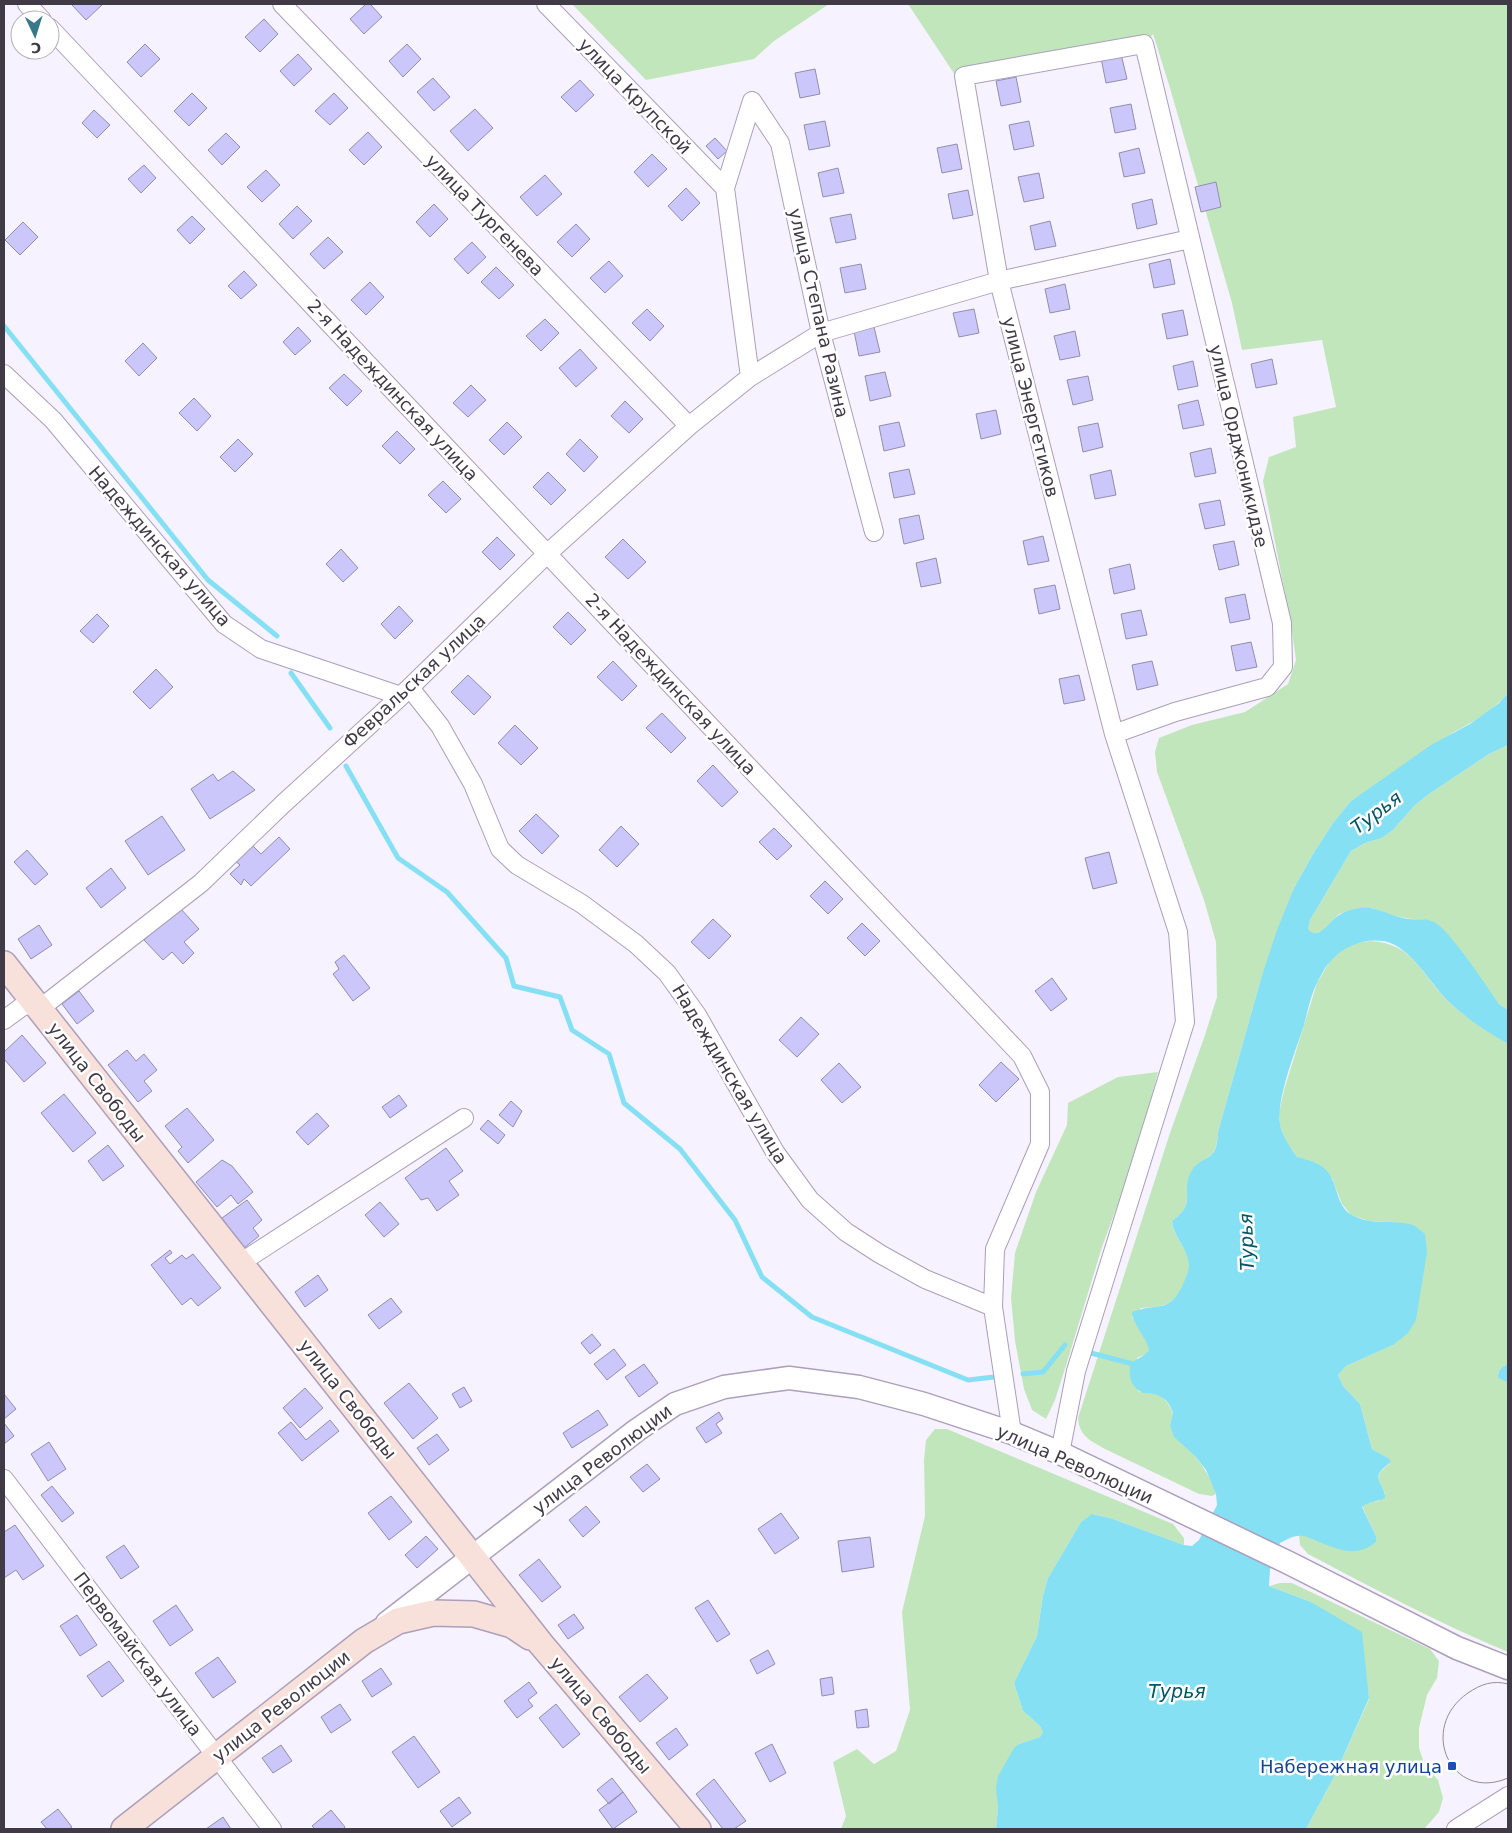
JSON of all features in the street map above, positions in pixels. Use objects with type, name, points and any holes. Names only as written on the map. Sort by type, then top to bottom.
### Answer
[{"type":"main road","name":"улица Свободы","points":[[4,964],[541,1644],[698,1829]]},
{"type":"main road","points":[[364,1641],[398,1621],[433,1613],[474,1614],[512,1625],[541,1644]]},
{"type":"main road","name":"улица Революции","points":[[124,1829],[364,1641]]},
{"type":"street","name":"улица Тургенева","points":[[282,4],[689,426]]},
{"type":"street","name":"улица Крупской","points":[[546,4],[725,188]]},
{"type":"street","name":"2-я Надеждинская улица","points":[[60,39],[1022,1056],[1040,1092],[1040,1144],[995,1249],[993,1307],[1012,1433]]},
{"type":"street","name":"улица Энергетиков","points":[[1060,1453],[1076,1372],[1185,1022],[1178,932],[1114,734],[999,281],[964,76],[1144,44]]},
{"type":"street","name":"улица Орджоникидзе","points":[[1114,734],[1175,712],[1266,687],[1283,667],[1282,623],[1144,44]]},
{"type":"street","name":"улица Степана Разина","points":[[725,188],[752,101],[780,143],[821,333],[874,532]]},
{"type":"street","points":[[725,188],[750,378]]},
{"type":"street","name":"Февральская улица","points":[[4,1020],[23,1006],[46,1003],[201,883],[283,804],[405,692],[548,554],[689,426],[750,378],[821,333],[999,281],[1190,239]]},
{"type":"street","name":"Надеждинская улица","points":[[4,374],[53,420],[224,624],[262,649],[405,692],[440,726],[473,784],[500,849],[517,865],[582,904],[629,938],[667,973],[698,1016],[775,1152],[810,1200],[846,1232],[880,1254],[925,1279],[993,1307]]},
{"type":"street","points":[[240,1263],[464,1118]]},
{"type":"street","name":"улица Революции","points":[[364,1641],[637,1430],[676,1404],[724,1387],[789,1378],[859,1388],[924,1404],[1012,1433],[1060,1453],[1289,1563],[1457,1648],[1508,1668]]},
{"type":"street","name":"Первомайская улица","points":[[4,1479],[272,1829]]},
{"type":"street","points":[[1456,1829],[1508,1796]]},
{"type":"green space","points":[[572,4],[829,4],[774,41],[754,59],[646,80]]},
{"type":"green space","points":[[908,4],[1508,4],[1508,693],[1483,715],[1454,732],[1351,801],[1333,823],[1313,854],[1294,888],[1262,975],[1218,1132],[1215,1149],[1208,1158],[1194,1169],[1188,1182],[1185,1207],[1172,1221],[1175,1233],[1189,1258],[1190,1266],[1186,1279],[1178,1294],[1170,1302],[1158,1307],[1141,1308],[1132,1317],[1147,1340],[1149,1350],[1146,1354],[1137,1358],[1138,1391],[1154,1393],[1170,1406],[1173,1414],[1170,1425],[1208,1475],[1216,1494],[1212,1496],[1199,1494],[1105,1449],[1083,1434],[1078,1418],[1170,1133],[1217,997],[1216,942],[1204,900],[1157,772],[1155,752],[1159,738],[1192,725],[1245,712],[1288,684],[1296,660],[1291,624],[1263,481],[1269,457],[1296,447],[1293,417],[1336,407],[1322,340],[1242,350],[1232,303],[1153,34],[1143,49],[959,81]]},
{"type":"green space","points":[[1508,745],[1508,1010],[1499,1004],[1423,919],[1391,915],[1372,908],[1356,909],[1339,914],[1323,930],[1314,934],[1310,933],[1308,929],[1310,920],[1351,851],[1365,843],[1382,838],[1393,830],[1415,805],[1429,794],[1489,754]]},
{"type":"green space","points":[[1370,941],[1397,947],[1407,954],[1448,1001],[1477,1024],[1508,1044],[1508,1364],[1500,1369],[1498,1378],[1508,1383],[1508,1652],[1382,1593],[1308,1554],[1300,1545],[1299,1535],[1376,1536],[1362,1506],[1379,1501],[1385,1493],[1380,1484],[1379,1474],[1389,1464],[1388,1458],[1372,1449],[1360,1404],[1343,1386],[1338,1375],[1346,1366],[1393,1345],[1414,1226],[1401,1223],[1369,1221],[1351,1215],[1342,1204],[1332,1178],[1297,1157],[1285,1140],[1280,1125],[1279,1113],[1284,1090],[1317,983],[1330,961],[1341,951],[1354,943]]},
{"type":"green space","points":[[1158,1072],[1137,1152],[1102,1247],[1055,1400],[1046,1419],[1032,1410],[1024,1389],[1015,1341],[1011,1298],[1015,1253],[1036,1192],[1067,1125],[1068,1103],[1118,1077]]},
{"type":"green space","points":[[935,1429],[947,1429],[1173,1524],[1184,1538],[1184,1545],[1110,1518],[1093,1514],[1081,1522],[1048,1578],[1043,1595],[1037,1636],[1014,1683],[1023,1711],[1040,1726],[1043,1732],[1040,1737],[1019,1744],[997,1782],[998,1808],[996,1829],[841,1829],[846,1816],[833,1762],[857,1749],[874,1764],[896,1751],[910,1710],[902,1612],[925,1516],[924,1460],[926,1440]]},
{"type":"green space","points":[[1280,1583],[1292,1583],[1430,1649],[1439,1661],[1437,1678],[1427,1695],[1419,1728],[1419,1748],[1425,1766],[1438,1780],[1443,1798],[1439,1812],[1424,1829],[1306,1829],[1335,1775],[1369,1699],[1365,1668],[1321,1609],[1311,1602],[1269,1586]]},
{"type":"water","name":"Турья","points":[[1508,693],[1508,745],[1489,754],[1429,794],[1415,805],[1393,830],[1382,838],[1365,843],[1351,851],[1310,920],[1308,929],[1312,933],[1316,933],[1337,916],[1357,908],[1371,908],[1408,919],[1434,922],[1450,936],[1499,1004],[1508,1010],[1508,1044],[1477,1025],[1449,1002],[1403,950],[1384,941],[1376,940],[1354,944],[1335,956],[1323,971],[1312,997],[1284,1088],[1280,1124],[1284,1137],[1297,1157],[1316,1163],[1325,1169],[1333,1180],[1343,1206],[1352,1215],[1367,1220],[1413,1225],[1425,1234],[1427,1252],[1416,1320],[1408,1333],[1393,1345],[1346,1366],[1338,1375],[1343,1386],[1360,1404],[1372,1449],[1391,1461],[1378,1477],[1385,1498],[1362,1507],[1376,1536],[1376,1542],[1361,1550],[1347,1551],[1306,1537],[1294,1537],[1280,1543],[1270,1569],[1269,1586],[1311,1602],[1362,1632],[1369,1698],[1335,1775],[1306,1829],[996,1829],[998,1808],[996,1788],[998,1776],[1014,1748],[1019,1744],[1040,1737],[1043,1732],[1040,1726],[1023,1711],[1014,1683],[1037,1636],[1043,1595],[1048,1578],[1081,1522],[1092,1514],[1110,1518],[1184,1545],[1192,1546],[1199,1540],[1217,1505],[1216,1494],[1206,1470],[1195,1456],[1174,1437],[1170,1425],[1173,1413],[1169,1404],[1158,1395],[1143,1393],[1131,1381],[1130,1364],[1149,1350],[1134,1321],[1132,1312],[1162,1306],[1174,1299],[1187,1275],[1188,1260],[1174,1231],[1172,1221],[1180,1214],[1187,1203],[1187,1186],[1191,1172],[1195,1166],[1212,1155],[1215,1150],[1218,1132],[1262,975],[1294,888],[1333,823],[1351,801],[1431,745],[1470,724],[1499,703]]},
{"type":"water","points":[[1508,1364],[1508,1383],[1498,1378],[1500,1369]]},
{"type":"building","points":[[73,4],[103,4],[86,20]]},
{"type":"building","points":[[366,4],[370,4],[382,17],[364,34],[350,19]]},
{"type":"building","points":[[264,19],[278,34],[260,52],[245,37]]},
{"type":"building","points":[[145,44],[160,59],[141,77],[127,62]]},
{"type":"building","points":[[407,44],[421,59],[403,77],[389,61]]},
{"type":"building","points":[[298,54],[312,69],[294,86],[280,71]]},
{"type":"building","points":[[1121,54],[1127,79],[1106,83],[1101,58]]},
{"type":"building","points":[[815,69],[820,94],[800,98],[795,73]]},
{"type":"building","points":[[1016,77],[1021,102],[1001,106],[996,81]]},
{"type":"building","points":[[433,78],[450,97],[434,111],[417,92]]},
{"type":"building","points":[[580,80],[594,95],[576,112],[561,97]]},
{"type":"building","points":[[192,93],[207,108],[189,126],[174,111]]},
{"type":"building","points":[[334,93],[348,108],[330,125],[315,111]]},
{"type":"building","points":[[1131,104],[1136,129],[1115,133],[1110,108]]},
{"type":"building","points":[[475,109],[493,128],[468,151],[450,131]]},
{"type":"building","points":[[94,110],[110,125],[97,138],[82,123]]},
{"type":"building","points":[[825,121],[830,146],[809,150],[804,125]]},
{"type":"building","points":[[1029,121],[1034,146],[1014,150],[1009,125]]},
{"type":"building","points":[[368,132],[382,147],[364,165],[349,150]]},
{"type":"building","points":[[226,133],[240,147],[222,165],[208,150]]},
{"type":"building","points":[[715,138],[727,151],[718,159],[706,146]]},
{"type":"building","points":[[957,144],[962,169],[942,173],[937,148]]},
{"type":"building","points":[[1139,148],[1145,173],[1124,177],[1119,153]]},
{"type":"building","points":[[652,154],[667,169],[648,187],[634,172]]},
{"type":"building","points":[[144,165],[156,178],[141,193],[128,179]]},
{"type":"building","points":[[838,168],[844,193],[823,197],[818,173]]},
{"type":"building","points":[[266,170],[280,185],[262,202],[247,187]]},
{"type":"building","points":[[1039,173],[1044,198],[1024,202],[1018,177]]},
{"type":"building","points":[[545,175],[562,194],[537,216],[520,197]]},
{"type":"building","points":[[1216,182],[1221,207],[1201,212],[1195,187]]},
{"type":"building","points":[[686,188],[700,203],[682,221],[668,206]]},
{"type":"building","points":[[968,190],[973,215],[953,219],[948,194]]},
{"type":"building","points":[[1152,199],[1157,224],[1137,229],[1132,204]]},
{"type":"building","points":[[434,204],[448,219],[430,237],[416,222]]},
{"type":"building","points":[[297,206],[312,221],[293,239],[279,224]]},
{"type":"building","points":[[851,214],[856,239],[836,243],[830,218]]},
{"type":"building","points":[[192,216],[205,229],[190,244],[177,230]]},
{"type":"building","points":[[1050,221],[1056,246],[1035,250],[1030,226]]},
{"type":"building","points":[[23,222],[38,237],[20,255],[5,240]]},
{"type":"building","points":[[576,224],[590,239],[572,257],[557,242]]},
{"type":"building","points":[[328,237],[343,252],[324,269],[310,254]]},
{"type":"building","points":[[472,242],[486,257],[468,274],[454,259]]},
{"type":"building","points":[[1170,259],[1175,284],[1154,288],[1149,264]]},
{"type":"building","points":[[609,261],[623,276],[605,293],[590,278]]},
{"type":"building","points":[[861,264],[866,289],[845,293],[840,268]]},
{"type":"building","points":[[496,267],[514,285],[499,299],[481,282]]},
{"type":"building","points":[[244,271],[257,285],[241,299],[228,286]]},
{"type":"building","points":[[370,282],[384,297],[366,315],[351,300]]},
{"type":"building","points":[[1065,284],[1070,309],[1050,313],[1045,289]]},
{"type":"building","points":[[647,309],[664,326],[650,341],[632,323]]},
{"type":"building","points":[[974,309],[979,333],[959,337],[953,313]]},
{"type":"building","points":[[1183,310],[1188,335],[1167,339],[1162,314]]},
{"type":"building","points":[[545,319],[559,333],[541,351],[526,336]]},
{"type":"building","points":[[298,327],[311,341],[295,355],[283,342]]},
{"type":"building","points":[[874,327],[880,352],[859,356],[854,331]]},
{"type":"building","points":[[1075,331],[1080,356],[1060,360],[1054,336]]},
{"type":"building","points":[[143,343],[157,358],[139,376],[125,361]]},
{"type":"building","points":[[580,349],[597,368],[576,387],[559,368]]},
{"type":"building","points":[[1272,359],[1277,384],[1256,388],[1251,364]]},
{"type":"building","points":[[1193,361],[1198,386],[1178,390],[1173,366]]},
{"type":"building","points":[[885,372],[891,396],[870,401],[865,376]]},
{"type":"building","points":[[344,374],[362,391],[347,406],[329,388]]},
{"type":"building","points":[[1088,376],[1093,400],[1073,405],[1067,380]]},
{"type":"building","points":[[471,385],[486,400],[468,417],[453,403]]},
{"type":"building","points":[[194,398],[211,416],[197,431],[179,413]]},
{"type":"building","points":[[1198,400],[1204,425],[1183,429],[1178,405]]},
{"type":"building","points":[[625,401],[643,419],[629,433],[611,416]]},
{"type":"building","points":[[996,410],[1001,434],[981,439],[976,414]]},
{"type":"building","points":[[507,422],[522,437],[504,455],[489,440]]},
{"type":"building","points":[[899,422],[905,446],[884,451],[879,426]]},
{"type":"building","points":[[1098,423],[1103,447],[1083,452],[1078,427]]},
{"type":"building","points":[[397,431],[415,449],[400,464],[382,446]]},
{"type":"building","points":[[238,439],[253,454],[235,472],[220,457]]},
{"type":"building","points":[[580,439],[598,457],[584,472],[566,454]]},
{"type":"building","points":[[1211,448],[1216,473],[1195,477],[1190,453]]},
{"type":"building","points":[[909,469],[915,494],[894,498],[889,473]]},
{"type":"building","points":[[1111,470],[1116,495],[1095,499],[1090,475]]},
{"type":"building","points":[[548,472],[566,490],[551,505],[533,487]]},
{"type":"building","points":[[443,481],[461,499],[446,513],[428,495]]},
{"type":"building","points":[[1220,500],[1225,525],[1205,529],[1199,504]]},
{"type":"building","points":[[919,515],[924,539],[904,544],[899,519]]},
{"type":"building","points":[[1043,536],[1049,561],[1028,565],[1023,541]]},
{"type":"building","points":[[497,537],[515,555],[500,570],[482,552]]},
{"type":"building","points":[[623,539],[646,562],[628,579],[605,557]]},
{"type":"building","points":[[1234,541],[1239,565],[1219,570],[1213,545]]},
{"type":"building","points":[[341,549],[358,568],[343,582],[326,564]]},
{"type":"building","points":[[936,558],[941,583],[921,587],[916,563]]},
{"type":"building","points":[[1130,564],[1135,589],[1114,594],[1109,569]]},
{"type":"building","points":[[1055,585],[1060,609],[1039,614],[1034,589]]},
{"type":"building","points":[[1245,594],[1250,619],[1230,623],[1225,598]]},
{"type":"building","points":[[399,606],[413,621],[395,639],[381,624]]},
{"type":"building","points":[[1141,610],[1147,635],[1126,639],[1121,614]]},
{"type":"building","points":[[568,612],[586,630],[571,645],[553,627]]},
{"type":"building","points":[[97,614],[109,626],[93,643],[80,631]]},
{"type":"building","points":[[1251,642],[1257,667],[1236,671],[1231,646]]},
{"type":"building","points":[[613,661],[637,686],[622,701],[597,677]]},
{"type":"building","points":[[1152,661],[1158,685],[1137,690],[1132,665]]},
{"type":"building","points":[[156,669],[173,687],[150,709],[133,692]]},
{"type":"building","points":[[468,675],[491,697],[474,715],[451,692]]},
{"type":"building","points":[[1079,675],[1085,700],[1064,704],[1059,679]]},
{"type":"building","points":[[662,713],[686,738],[671,753],[646,728]]},
{"type":"building","points":[[515,725],[538,748],[521,765],[498,743]]},
{"type":"building","points":[[713,765],[738,792],[722,807],[697,781]]},
{"type":"building","points":[[233,771],[255,790],[210,819],[191,789],[213,774],[218,781]]},
{"type":"building","points":[[536,814],[559,836],[542,854],[519,831]]},
{"type":"building","points":[[162,816],[185,850],[148,875],[125,841]]},
{"type":"building","points":[[621,826],[639,844],[617,867],[599,850]]},
{"type":"building","points":[[774,828],[792,846],[777,860],[759,842]]},
{"type":"building","points":[[279,837],[290,849],[251,886],[244,879],[241,885],[230,874],[240,865],[235,861],[252,845],[261,854]]},
{"type":"building","points":[[27,850],[48,874],[35,885],[14,862]]},
{"type":"building","points":[[1109,852],[1117,883],[1093,889],[1085,858]]},
{"type":"building","points":[[111,868],[126,888],[101,908],[86,888]]},
{"type":"building","points":[[825,881],[843,899],[828,914],[810,896]]},
{"type":"building","points":[[180,908],[199,929],[184,942],[194,953],[183,964],[172,952],[163,960],[144,940]]},
{"type":"building","points":[[713,919],[731,936],[709,959],[691,942]]},
{"type":"building","points":[[862,923],[880,941],[865,956],[847,938]]},
{"type":"building","points":[[39,925],[52,945],[31,959],[18,939]]},
{"type":"building","points":[[344,955],[370,988],[353,1001],[333,974],[339,969],[335,962]]},
{"type":"building","points":[[1052,978],[1067,999],[1051,1011],[1035,991]]},
{"type":"building","points":[[79,991],[94,1011],[77,1024],[62,1004]]},
{"type":"building","points":[[801,1017],[819,1034],[797,1057],[779,1040]]},
{"type":"building","points":[[22,1035],[46,1063],[24,1082],[4,1059],[4,1052]]},
{"type":"building","points":[[127,1050],[136,1061],[144,1054],[157,1070],[144,1081],[152,1091],[138,1102],[108,1065]]},
{"type":"building","points":[[1001,1062],[1019,1079],[996,1102],[979,1085]]},
{"type":"building","points":[[839,1063],[861,1087],[842,1103],[821,1080]]},
{"type":"building","points":[[64,1094],[96,1133],[73,1152],[41,1113]]},
{"type":"building","points":[[399,1095],[407,1106],[390,1118],[382,1107]]},
{"type":"building","points":[[511,1101],[522,1111],[513,1127],[499,1115]]},
{"type":"building","points":[[187,1108],[214,1140],[188,1163],[178,1151],[182,1147],[165,1126]]},
{"type":"building","points":[[317,1113],[329,1126],[308,1145],[296,1132]]},
{"type":"building","points":[[488,1120],[505,1135],[498,1144],[480,1129]]},
{"type":"building","points":[[108,1145],[124,1166],[103,1181],[88,1161]]},
{"type":"building","points":[[446,1148],[463,1171],[449,1181],[459,1195],[437,1211],[428,1198],[421,1200],[405,1178]]},
{"type":"building","points":[[222,1160],[232,1166],[253,1192],[238,1204],[231,1195],[217,1207],[196,1182]]},
{"type":"building","points":[[247,1200],[262,1220],[253,1228],[259,1236],[244,1248],[222,1218]]},
{"type":"building","points":[[380,1202],[399,1224],[384,1237],[365,1215]]},
{"type":"building","points":[[170,1250],[172,1253],[165,1258],[170,1264],[182,1255],[186,1259],[193,1254],[221,1288],[198,1306],[191,1298],[182,1305],[151,1265]]},
{"type":"building","points":[[318,1275],[328,1290],[305,1307],[295,1292]]},
{"type":"building","points":[[391,1298],[402,1312],[379,1329],[368,1315]]},
{"type":"building","points":[[592,1334],[601,1345],[590,1354],[581,1343]]},
{"type":"building","points":[[614,1349],[626,1365],[607,1380],[594,1364]]},
{"type":"building","points":[[644,1364],[658,1383],[639,1397],[625,1377]]},
{"type":"building","points":[[409,1383],[438,1418],[413,1439],[384,1403]]},
{"type":"building","points":[[464,1387],[472,1401],[460,1408],[452,1394]]},
{"type":"building","points":[[305,1388],[323,1408],[300,1428],[283,1408]]},
{"type":"building","points":[[4,1394],[16,1409],[4,1419]]},
{"type":"building","points":[[598,1410],[608,1425],[572,1448],[563,1433]]},
{"type":"building","points":[[719,1412],[723,1419],[716,1424],[722,1433],[706,1443],[696,1428]]},
{"type":"building","points":[[330,1420],[339,1431],[302,1461],[278,1433],[291,1422],[306,1440]]},
{"type":"building","points":[[4,1423],[14,1436],[4,1444]]},
{"type":"building","points":[[437,1434],[449,1450],[429,1465],[417,1448]]},
{"type":"building","points":[[49,1442],[66,1469],[48,1481],[31,1454]]},
{"type":"building","points":[[647,1464],[660,1479],[643,1492],[630,1477]]},
{"type":"building","points":[[52,1486],[74,1513],[62,1522],[41,1495]]},
{"type":"building","points":[[391,1496],[412,1522],[389,1540],[368,1513]]},
{"type":"building","points":[[586,1506],[600,1522],[583,1537],[569,1520]]},
{"type":"building","points":[[781,1513],[799,1538],[775,1554],[758,1529]]},
{"type":"building","points":[[15,1525],[44,1566],[23,1580],[16,1570],[4,1578],[4,1532]]},
{"type":"building","points":[[426,1536],[438,1549],[417,1568],[405,1555]]},
{"type":"building","points":[[870,1537],[874,1567],[842,1572],[838,1541]]},
{"type":"building","points":[[124,1545],[139,1567],[121,1579],[106,1557]]},
{"type":"building","points":[[539,1559],[561,1587],[542,1602],[519,1575]]},
{"type":"building","points":[[708,1600],[730,1634],[717,1642],[695,1608]]},
{"type":"building","points":[[176,1605],[193,1630],[170,1646],[153,1621]]},
{"type":"building","points":[[574,1614],[584,1628],[568,1639],[558,1625]]},
{"type":"building","points":[[77,1615],[97,1645],[80,1656],[60,1626]]},
{"type":"building","points":[[768,1650],[775,1664],[757,1674],[750,1660]]},
{"type":"building","points":[[218,1657],[236,1682],[213,1698],[195,1673]]},
{"type":"building","points":[[109,1661],[124,1681],[102,1697],[87,1676]]},
{"type":"building","points":[[381,1668],[392,1684],[372,1697],[362,1681]]},
{"type":"building","points":[[647,1674],[668,1698],[640,1722],[619,1697]]},
{"type":"building","points":[[832,1677],[834,1694],[822,1696],[820,1679]]},
{"type":"building","points":[[529,1682],[537,1693],[528,1700],[533,1706],[517,1718],[504,1701]]},
{"type":"building","points":[[340,1704],[351,1720],[331,1733],[321,1717]]},
{"type":"building","points":[[556,1704],[580,1734],[563,1748],[539,1718]]},
{"type":"building","points":[[867,1709],[869,1727],[857,1728],[855,1711]]},
{"type":"building","points":[[676,1728],[688,1745],[669,1760],[656,1743]]},
{"type":"building","points":[[414,1736],[440,1772],[418,1788],[392,1752]]},
{"type":"building","points":[[772,1744],[786,1773],[770,1782],[755,1753]]},
{"type":"building","points":[[281,1745],[292,1761],[273,1773],[262,1758]]},
{"type":"building","points":[[612,1778],[623,1792],[609,1804],[597,1790]]},
{"type":"building","points":[[714,1779],[746,1821],[734,1829],[723,1829],[696,1794]]},
{"type":"building","points":[[623,1792],[637,1812],[613,1829],[599,1810]]},
{"type":"building","points":[[459,1797],[471,1813],[452,1827],[440,1811]]},
{"type":"building","points":[[58,1809],[72,1827],[69,1829],[47,1829],[41,1822]]},
{"type":"building","points":[[331,1810],[345,1827],[343,1829],[315,1829],[312,1826]]},
{"type":"building","points":[[223,1817],[231,1829],[206,1829]]},
{"type":"waterway","points":[[4,326],[208,580],[277,636]]},
{"type":"waterway","points":[[291,673],[330,728]]},
{"type":"waterway","points":[[346,766],[398,858],[447,892],[506,958],[514,986],[560,997],[572,1030],[609,1054],[624,1103],[680,1149],[735,1220],[762,1277],[812,1317],[968,1380],[994,1377]]},
{"type":"waterway","points":[[1023,1374],[1043,1372],[1065,1345]]},
{"type":"waterway","points":[[1091,1353],[1137,1365]]},
{"type":"tram line","points":[[1508,1684],[1497,1682],[1487,1684],[1468,1693],[1453,1708],[1445,1725],[1443,1742],[1448,1758],[1457,1771],[1471,1780],[1488,1783],[1508,1778]]},
{"type":"place","name":"Набережная улица","points":[[1452,1766]]}]
